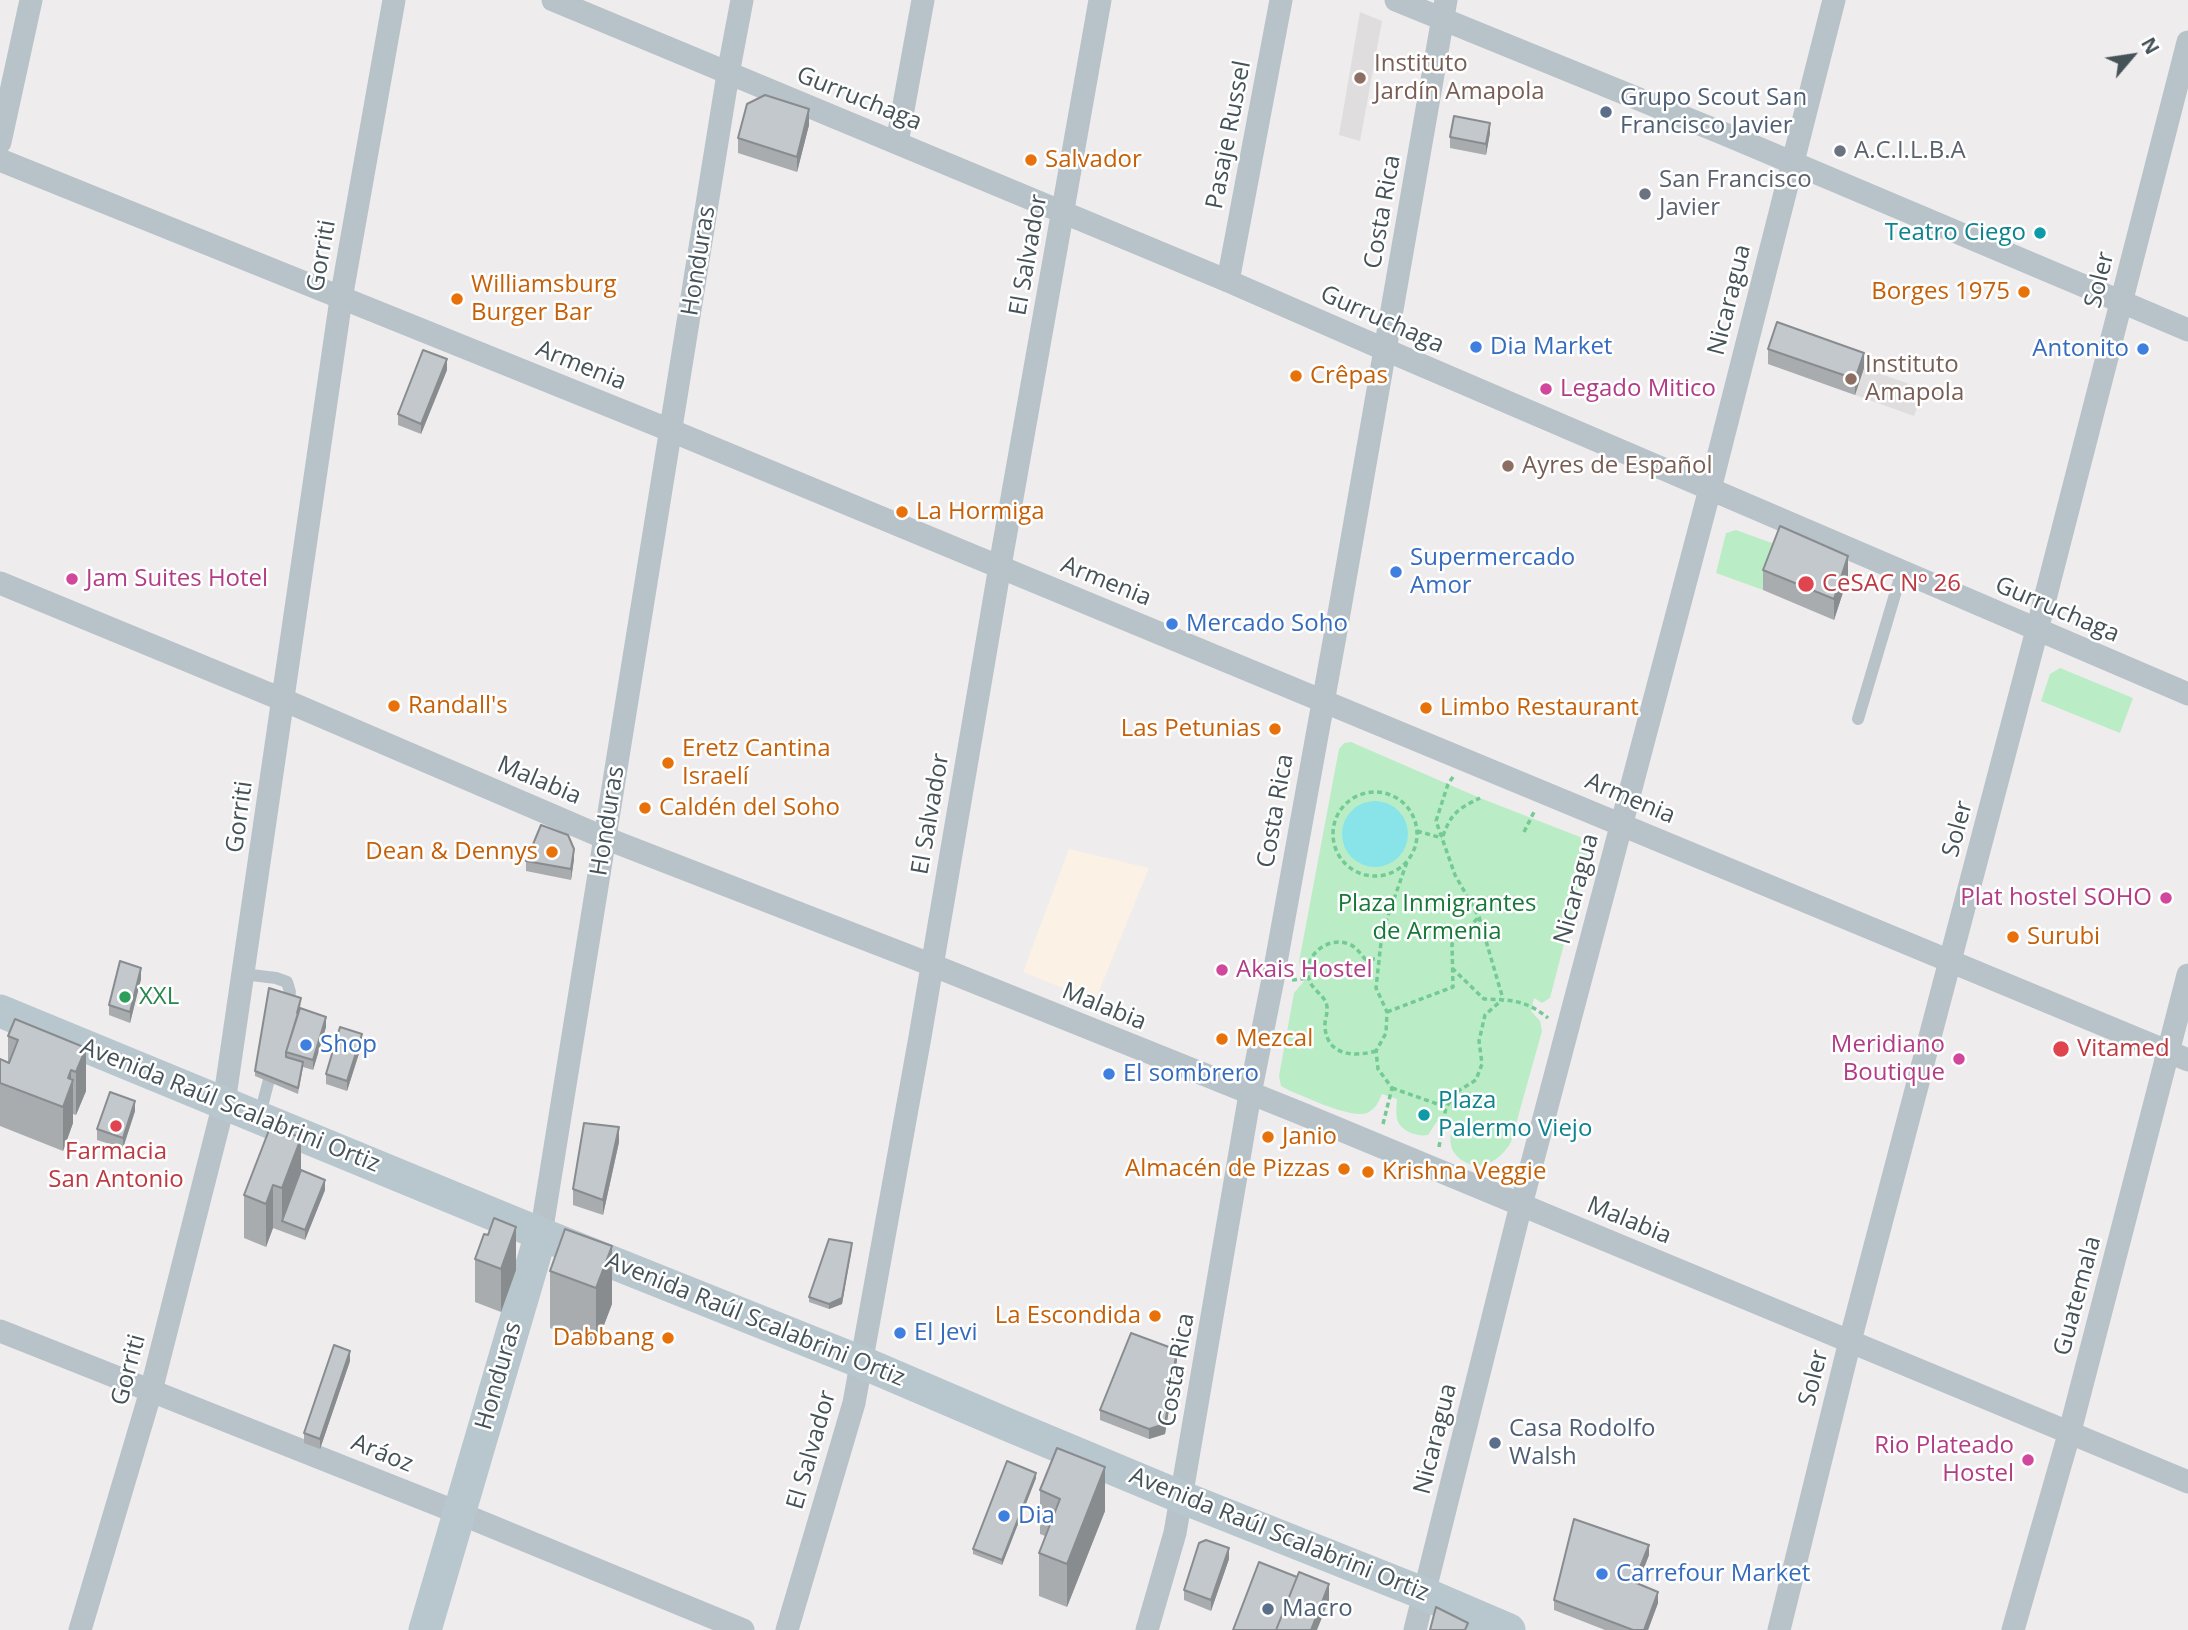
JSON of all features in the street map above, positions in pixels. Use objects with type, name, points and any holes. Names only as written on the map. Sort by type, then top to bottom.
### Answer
[{"type":"main road","name":"Avenida Raúl Scalabrini Ortiz","points":[[0,1012],[861,1362],[1181,1497],[1509,1630]]},
{"type":"main road","name":"Honduras","points":[[425,1630],[541,1234]]},
{"type":"street","points":[[0,142],[31,0]]},
{"type":"street","name":"Gorriti","points":[[80,1630],[151,1391],[224,1103],[341,299],[394,0]]},
{"type":"street","name":"Honduras","points":[[541,1234],[742,0]]},
{"type":"street","points":[[897,143],[923,0]]},
{"type":"street","name":"El Salvador","points":[[787,1630],[854,1403],[1100,0]]},
{"type":"street","name":"Pasaje Russel","points":[[1228,281],[1281,0]]},
{"type":"street","points":[[1396,0],[1445,10],[1714,130],[2188,330]]},
{"type":"street","name":"Nicaragua","points":[[1415,1630],[1521,1205],[1710,489],[1834,0]]},
{"type":"street","name":"Gurruchaga","points":[[563,2],[728,74],[1228,281],[2188,694]]},
{"type":"street","name":"Costa Rica","points":[[1147,1630],[1175,1533],[1250,1094],[1324,701],[1445,10]]},
{"type":"street","name":"Soler","points":[[1779,1630],[1850,1341],[2188,42]]},
{"type":"street","name":"Armenia","points":[[0,160],[672,431],[2178,1055]]},
{"type":"street","name":"Malabia","points":[[0,583],[284,700],[605,838],[932,965],[1250,1094],[2188,1482]]},
{"type":"street","name":"Guatemala","points":[[2012,1630],[2178,1055],[2188,975]]},
{"type":"street","name":"Aráoz","points":[[0,1331],[459,1513],[744,1630]]},
{"type":"lane","points":[[1858,719],[1902,571]]},
{"type":"lane","points":[[243,974],[287,982],[290,992],[284,1017]]},
{"type":"lane","points":[[259,1118],[275,1055]]},
{"type":"path","points":[[1465,759],[1448,784],[1436,821],[1455,875],[1479,917],[1503,999]]},
{"type":"path","points":[[1407,862],[1394,872],[1378,876],[1362,874],[1348,866],[1337,853],[1333,837],[1335,821],[1343,807],[1356,796],[1371,792],[1388,794],[1402,802],[1412,815],[1417,831],[1415,847],[1382,933],[1376,988],[1387,1012],[1386,1033],[1376,1051],[1378,1069],[1392,1088],[1446,1107]]},
{"type":"path","points":[[1442,838],[1449,820],[1462,807],[1480,798]]},
{"type":"path","points":[[1326,819],[1335,821]]},
{"type":"path","points":[[1417,831],[1442,838]]},
{"type":"path","points":[[1387,1012],[1453,987],[1452,944],[1479,917]]},
{"type":"path","points":[[1376,1051],[1351,1056],[1339,1052],[1330,1043],[1325,1031],[1328,1006],[1307,979],[1308,968],[1317,950],[1337,942],[1358,950],[1365,959],[1379,960]]},
{"type":"path","points":[[1452,968],[1484,999],[1503,999],[1532,1005]]},
{"type":"path","points":[[1434,1170],[1446,1107],[1458,1091],[1476,1080],[1482,1064],[1479,1041],[1485,1015],[1503,999]]},
{"type":"path","points":[[1378,1147],[1392,1088]]},
{"type":"shaded area","name":"Instituto Jardín Amapola","points":[[1360,12],[1382,21],[1360,141],[1339,135]]},
{"type":"shaded area","name":"Instituto Amapola","points":[[1777,338],[1924,389],[1914,416],[1768,364]]},
{"type":"shaded area","points":[[1069,849],[1149,868],[1095,1001],[1023,972]]},
{"type":"green space","points":[[1736,530],[1780,546],[1763,590],[1716,573],[1726,533]]},
{"type":"green space","points":[[2060,668],[2133,698],[2120,733],[2041,701],[2050,674]]},
{"type":"green space","name":"Plaza Inmigrantes de Armenia","points":[[1351,742],[1480,798],[1580,837],[1588,851],[1550,998],[1542,1003],[1534,998],[1531,1011],[1540,1021],[1542,1031],[1511,1142],[1502,1154],[1489,1163],[1475,1165],[1460,1159],[1451,1145],[1452,1123],[1440,1117],[1428,1135],[1418,1135],[1405,1130],[1397,1119],[1397,1099],[1382,1094],[1369,1112],[1353,1113],[1319,1103],[1281,1086],[1279,1076],[1294,993],[1305,980],[1299,962],[1339,749],[1344,743]]},
{"type":"water","points":[[1375,801],[1398,811],[1408,834],[1398,857],[1375,867],[1352,857],[1342,834],[1352,811]]},
{"type":"building","points":[[765,95],[809,109],[797,157],[738,138],[747,104]]},
{"type":"building","points":[[1454,116],[1490,123],[1486,144],[1450,137]]},
{"type":"building","points":[[1777,322],[1864,353],[1855,379],[1768,349]]},
{"type":"building","points":[[423,350],[447,359],[421,424],[398,414]]},
{"type":"building","points":[[1780,526],[1848,556],[1834,599],[1763,570]]},
{"type":"building","name":"Dean & Dennys","points":[[541,825],[568,835],[574,849],[571,869],[526,861]]},
{"type":"building","name":"XXL","points":[[120,961],[141,968],[130,1012],[109,1005]]},
{"type":"building","points":[[269,988],[301,998],[286,1052],[286,1057],[303,1062],[298,1088],[255,1071]]},
{"type":"building","name":"Shop","points":[[300,1008],[326,1017],[313,1060],[286,1052]]},
{"type":"building","points":[[15,1019],[86,1048],[76,1072],[71,1070],[68,1078],[73,1080],[63,1107],[0,1083],[0,1059],[9,1063],[18,1040],[8,1036]]},
{"type":"building","points":[[340,1027],[362,1034],[347,1081],[326,1074]]},
{"type":"building","name":"Farmacia San Antonio","points":[[110,1092],[135,1101],[123,1138],[97,1129]]},
{"type":"building","points":[[584,1123],[619,1127],[603,1200],[573,1189]]},
{"type":"building","points":[[271,1125],[301,1138],[282,1188],[273,1185],[266,1204],[244,1195]]},
{"type":"building","points":[[301,1170],[325,1180],[305,1230],[282,1221]]},
{"type":"building","points":[[494,1218],[516,1227],[501,1269],[475,1259],[484,1234],[488,1235]]},
{"type":"building","points":[[565,1229],[612,1246],[596,1288],[550,1271]]},
{"type":"building","points":[[829,1239],[852,1243],[842,1298],[829,1304],[809,1297]]},
{"type":"building","points":[[1131,1333],[1177,1350],[1165,1424],[1149,1429],[1100,1410]]},
{"type":"building","points":[[334,1345],[350,1351],[320,1439],[304,1433]]},
{"type":"building","points":[[1057,1448],[1105,1467],[1067,1564],[1039,1553],[1060,1499],[1040,1490]]},
{"type":"building","name":"Dia","points":[[1007,1461],[1036,1473],[1002,1560],[973,1549]]},
{"type":"building","name":"Carrefour Market","points":[[1574,1519],[1649,1545],[1634,1582],[1658,1592],[1644,1630],[1633,1630],[1554,1600]]},
{"type":"building","points":[[1206,1540],[1229,1548],[1211,1600],[1184,1590],[1199,1543]]},
{"type":"building","name":"Macro","points":[[1259,1562],[1297,1577],[1276,1630],[1233,1630]]},
{"type":"building","points":[[1299,1572],[1329,1584],[1311,1630],[1276,1630]]},
{"type":"building","points":[[1436,1607],[1468,1623],[1465,1630],[1430,1630]]},
{"type":"place","name":"Instituto Jardín Amapola","points":[[1360,78]]},
{"type":"place","name":"Grupo Scout San Francisco Javier","points":[[1606,112]]},
{"type":"place","name":"A.C.I.L.B.A","points":[[1840,151]]},
{"type":"place","name":"Salvador","points":[[1031,160]]},
{"type":"place","name":"San Francisco Javier","points":[[1645,194]]},
{"type":"place","name":"Teatro Ciego","points":[[2040,233]]},
{"type":"place","name":"Borges 1975","points":[[2024,292]]},
{"type":"place","name":"Williamsburg Burger Bar","points":[[457,299]]},
{"type":"place","name":"Dia Market","points":[[1476,347]]},
{"type":"place","name":"Antonito","points":[[2143,349]]},
{"type":"place","name":"Crêpas","points":[[1296,376]]},
{"type":"place","name":"Instituto Amapola","points":[[1851,379]]},
{"type":"place","name":"Legado Mitico","points":[[1546,389]]},
{"type":"place","name":"Ayres de Español","points":[[1508,466]]},
{"type":"place","name":"La Hormiga","points":[[902,512]]},
{"type":"place","name":"Supermercado Amor","points":[[1396,572]]},
{"type":"place","name":"Jam Suites Hotel","points":[[72,579]]},
{"type":"place","name":"CeSAC Nº 26","points":[[1806,584]]},
{"type":"place","name":"Mercado Soho","points":[[1172,624]]},
{"type":"place","name":"Randall's","points":[[394,706]]},
{"type":"place","name":"Limbo Restaurant","points":[[1426,708]]},
{"type":"place","name":"Las Petunias","points":[[1275,729]]},
{"type":"place","name":"Eretz Cantina Israelí","points":[[668,763]]},
{"type":"place","name":"Caldén del Soho","points":[[645,808]]},
{"type":"place","name":"Dean & Dennys","points":[[552,852]]},
{"type":"place","name":"Plat hostel SOHO","points":[[2166,898]]},
{"type":"place","name":"Surubi","points":[[2013,937]]},
{"type":"place","name":"Akais Hostel","points":[[1222,970]]},
{"type":"place","name":"XXL","points":[[125,997]]},
{"type":"place","name":"Mezcal","points":[[1222,1039]]},
{"type":"place","name":"Shop","points":[[306,1045]]},
{"type":"place","name":"Vitamed","points":[[2061,1049]]},
{"type":"place","name":"Meridiano Boutique","points":[[1959,1059]]},
{"type":"place","name":"El sombrero","points":[[1109,1074]]},
{"type":"place","name":"Plaza Palermo Viejo","points":[[1424,1115]]},
{"type":"place","name":"Farmacia San Antonio","points":[[116,1126]]},
{"type":"place","name":"Janio","points":[[1268,1137]]},
{"type":"place","name":"Almacén de Pizzas","points":[[1344,1169]]},
{"type":"place","name":"Krishna Veggie","points":[[1368,1172]]},
{"type":"place","name":"La Escondida","points":[[1155,1316]]},
{"type":"place","name":"El Jevi","points":[[900,1333]]},
{"type":"place","name":"Dabbang","points":[[668,1338]]},
{"type":"place","name":"Casa Rodolfo Walsh","points":[[1495,1443]]},
{"type":"place","name":"Rio Plateado Hostel","points":[[2028,1460]]},
{"type":"place","name":"Dia","points":[[1004,1516]]},
{"type":"place","name":"Carrefour Market","points":[[1602,1574]]},
{"type":"place","name":"Macro","points":[[1268,1609]]}]
